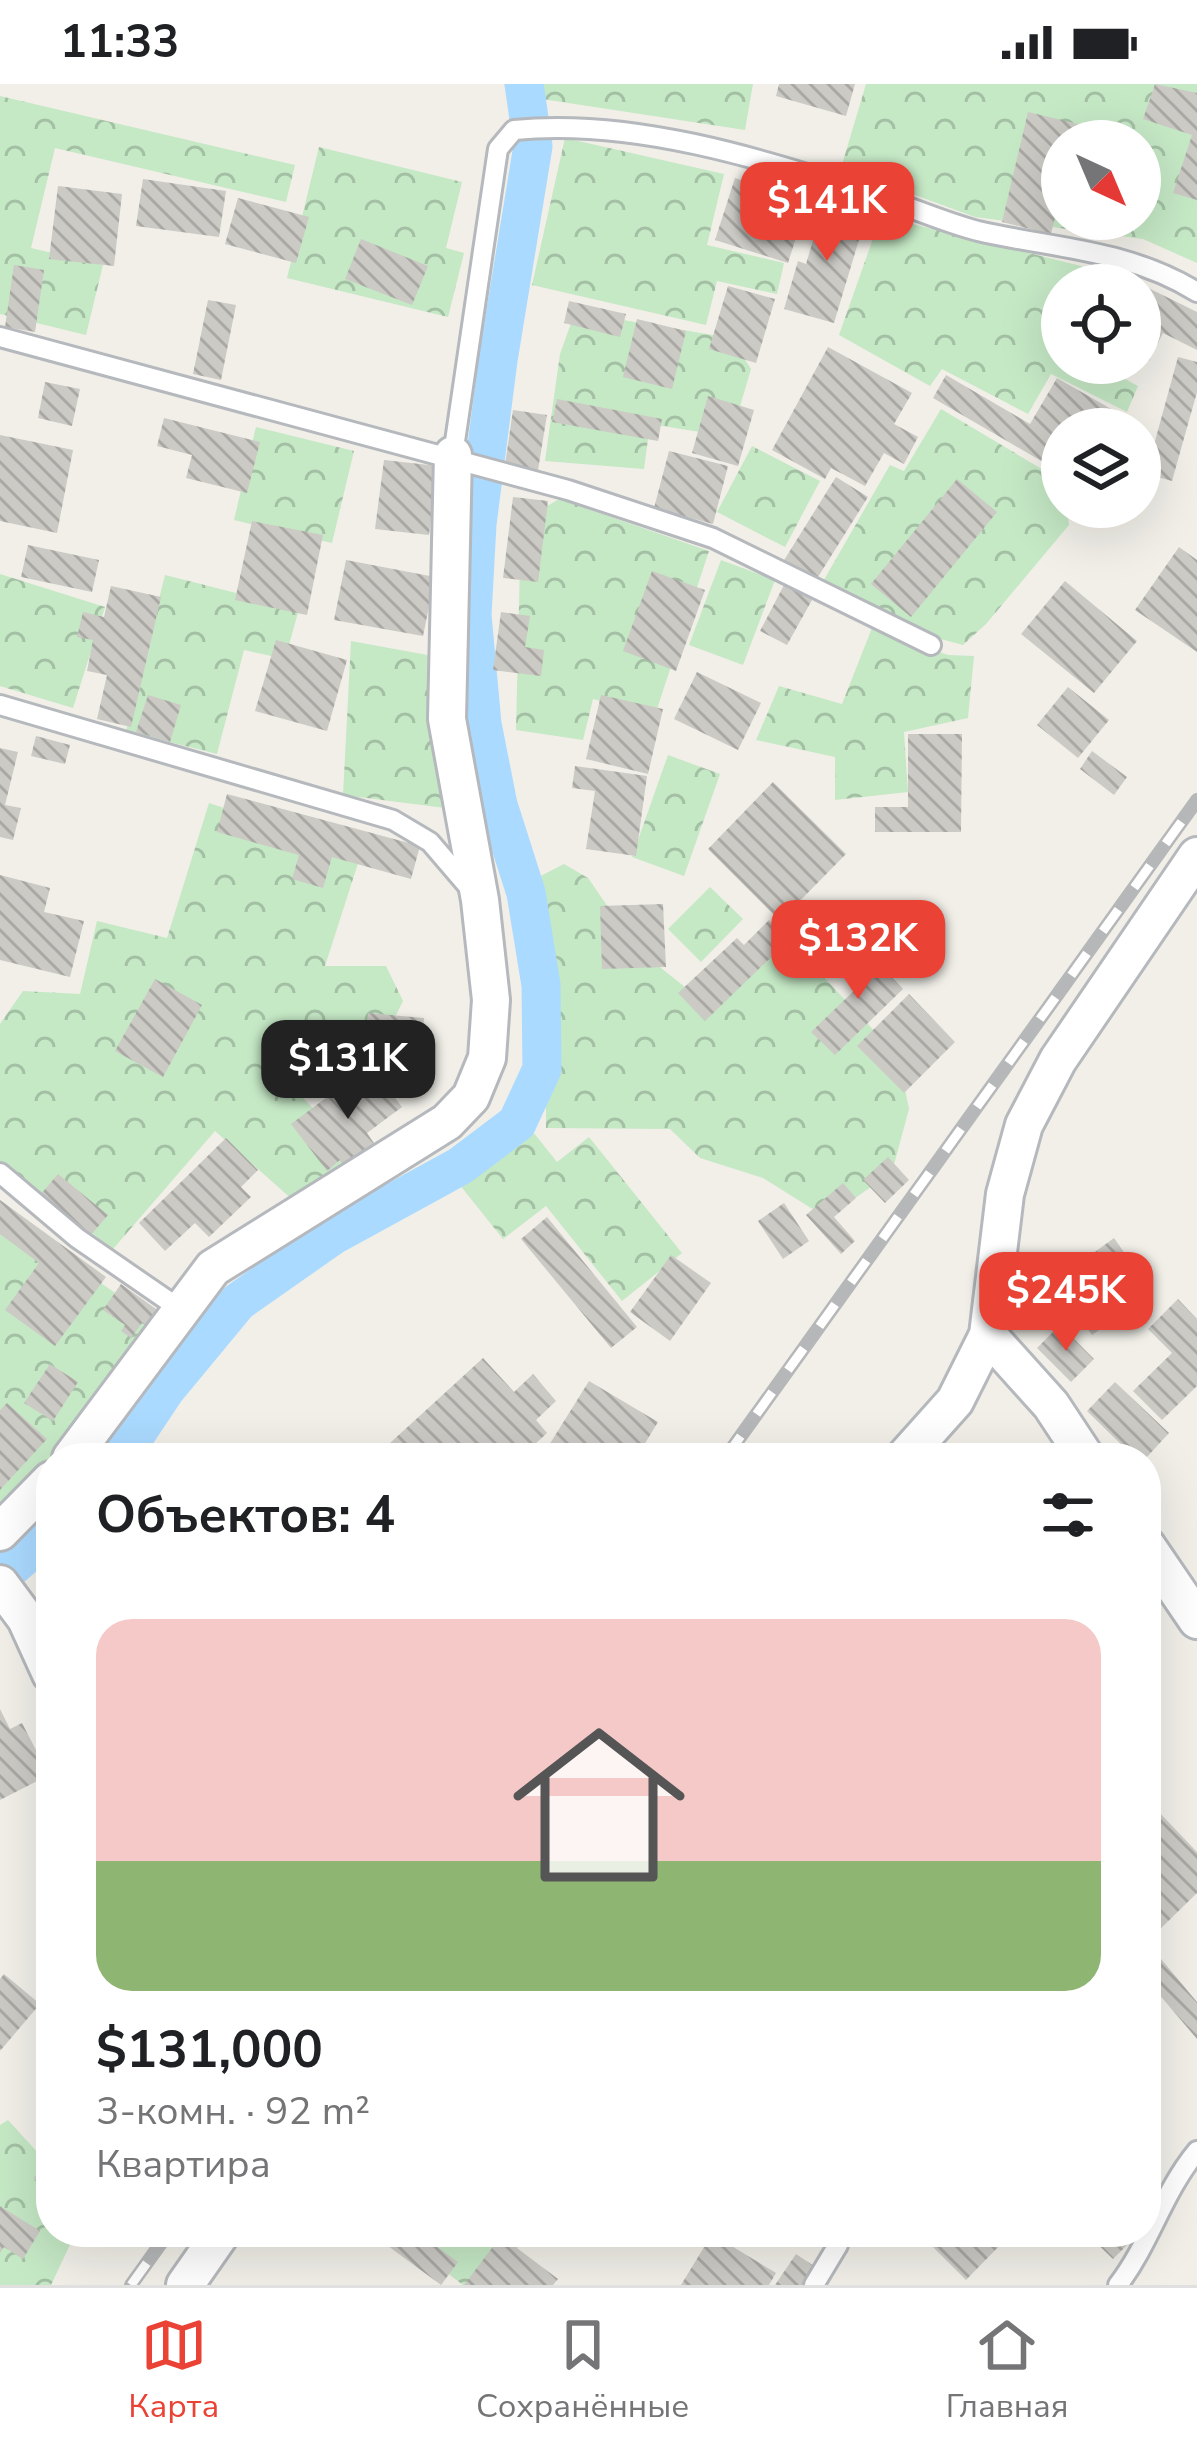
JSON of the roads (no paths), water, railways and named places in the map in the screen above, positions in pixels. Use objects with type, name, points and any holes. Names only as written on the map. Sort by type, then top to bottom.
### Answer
[{"type":"street","points":[[82,1443],[214,1268],[447,1122],[471,1097],[487,1058],[490,1020],[480,900],[447,719],[465,459]]},
{"type":"street","points":[[917,1443],[955,1401],[988,1335],[1005,1194],[1024,1125],[1058,1060],[1197,856]]},
{"type":"street","points":[[988,1335],[1051,1406],[1077,1443]]},
{"type":"street","points":[[0,1532],[36,1495]]},
{"type":"street","points":[[1161,1581],[1197,1620]]},
{"type":"street","points":[[0,1584],[36,1641]]},
{"type":"street","points":[[185,2285],[212,2247]]},
{"type":"lane","points":[[465,459],[498,148],[514,130],[546,127],[625,134],[749,158],[979,231],[1094,249],[1160,270],[1197,292]]},
{"type":"lane","points":[[0,338],[465,459],[713,538],[931,645]]},
{"type":"lane","points":[[0,706],[393,820],[430,842],[480,900]]},
{"type":"lane","points":[[0,1173],[77,1238],[180,1310]]},
{"type":"lane","points":[[1161,2207],[1175,2177],[1197,2151]]},
{"type":"lane","points":[[814,2285],[831,2247]]},
{"type":"lane","points":[[1118,2285],[1142,2247]]},
{"type":"waterway","points":[[130,1443],[166,1389],[238,1302],[332,1236],[460,1166],[517,1123],[542,1069],[541,985],[526,893],[498,805],[482,724],[472,615],[477,524],[498,360],[533,146],[524,84]]},
{"type":"waterway","points":[[0,1577],[36,1546]]},
{"type":"railway","points":[[736,1443],[1197,800]]},
{"type":"railway","points":[[131,2285],[158,2247]]}]
